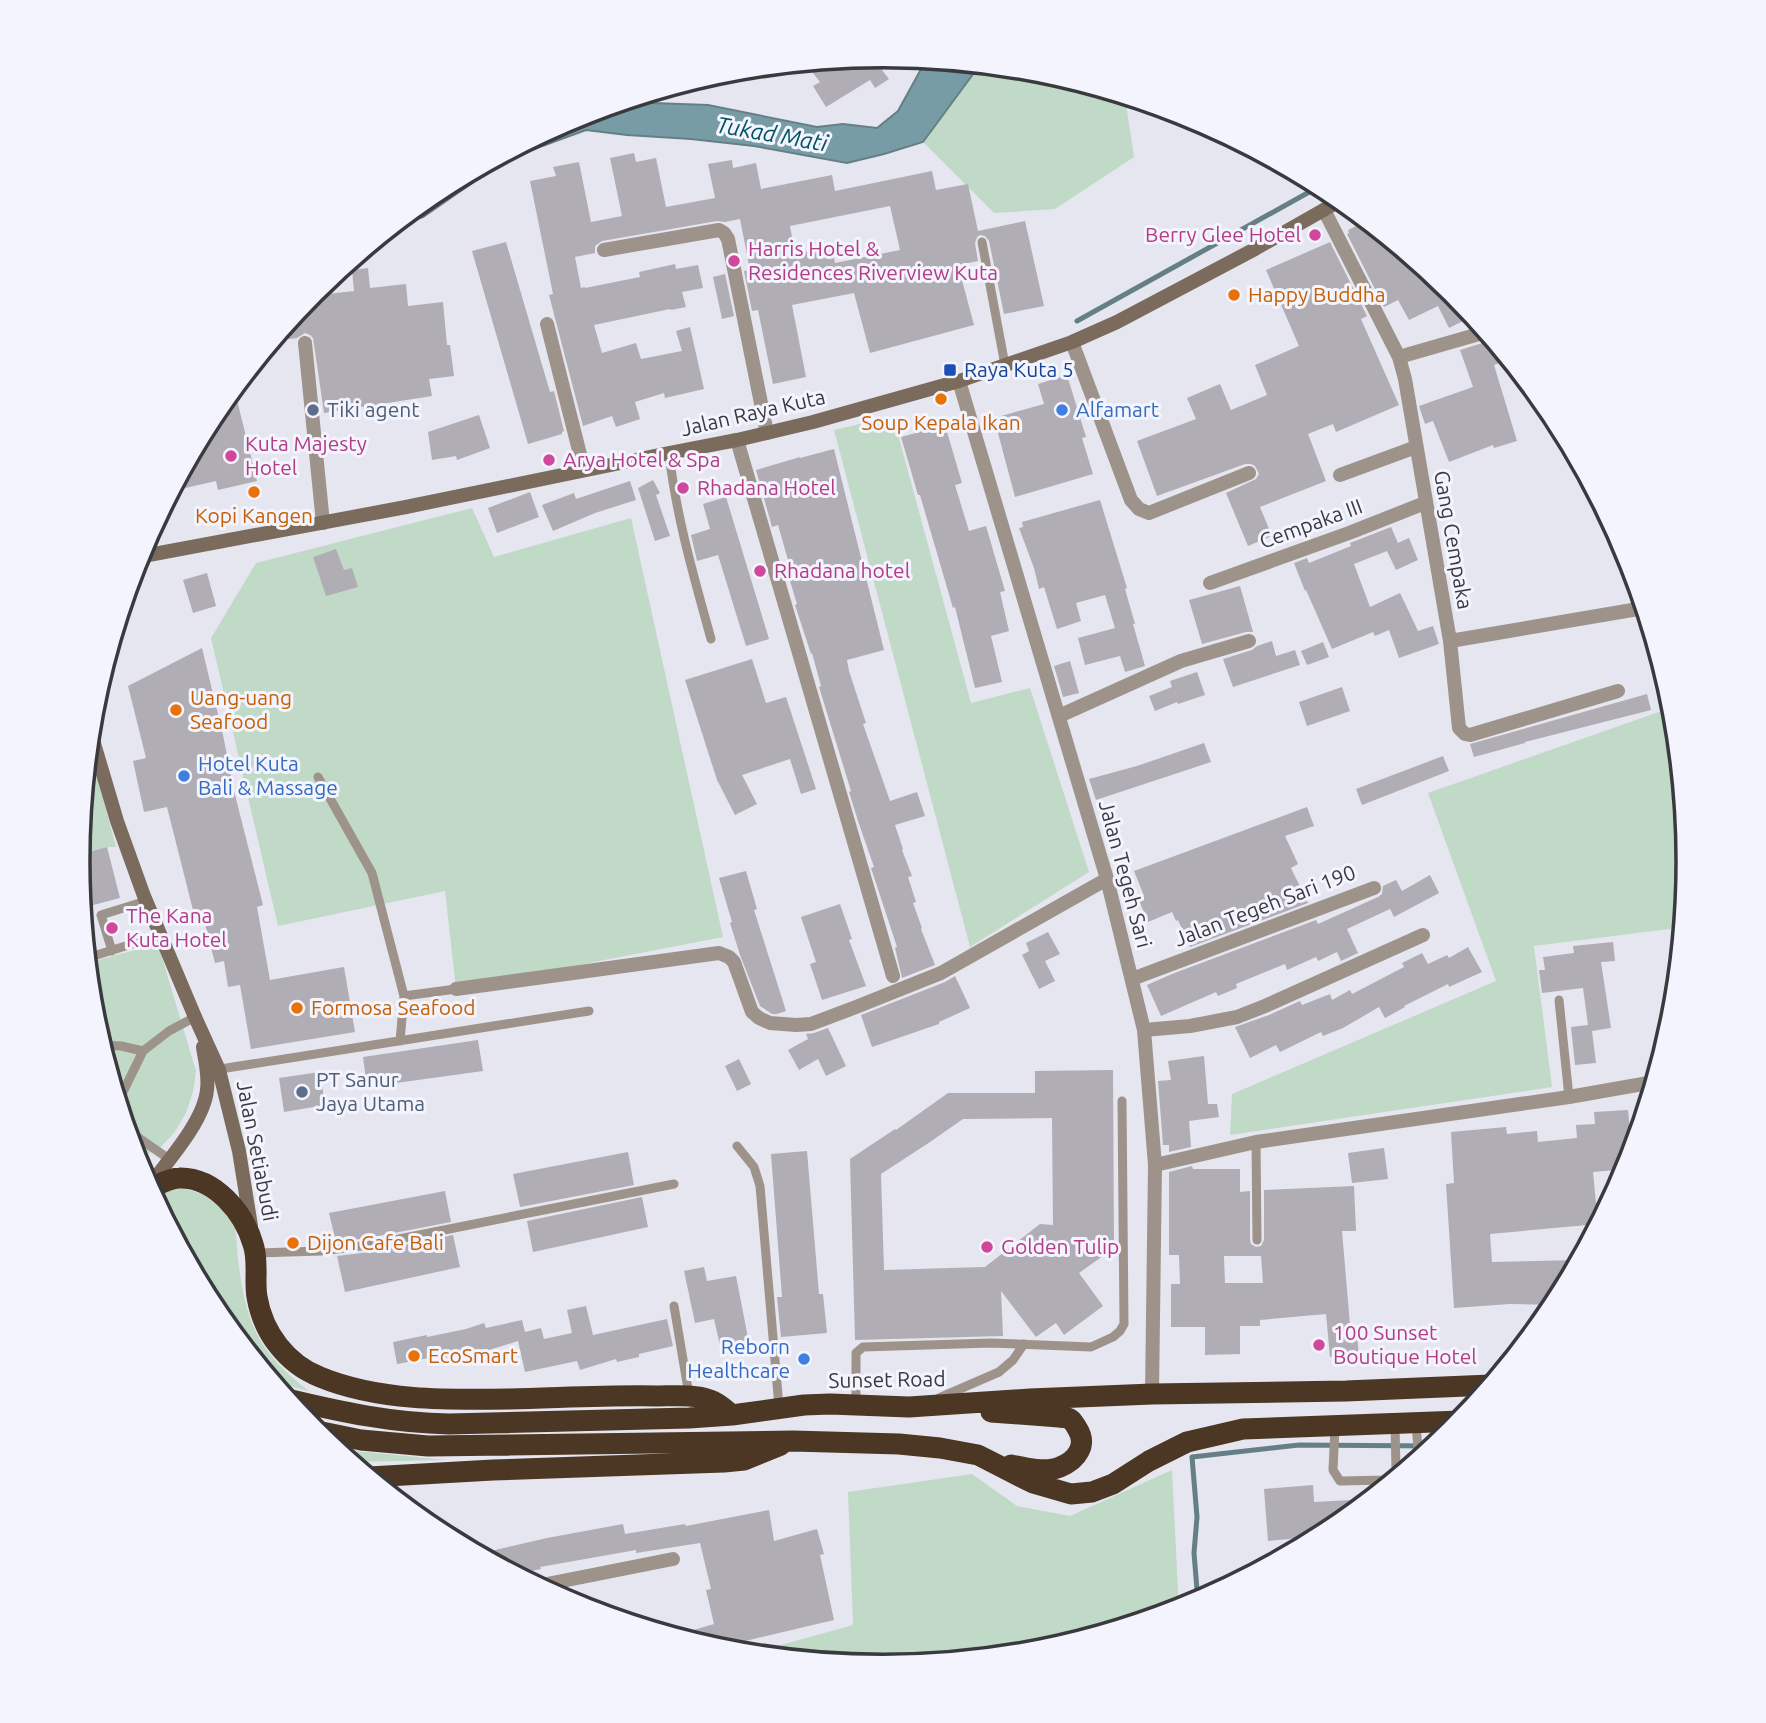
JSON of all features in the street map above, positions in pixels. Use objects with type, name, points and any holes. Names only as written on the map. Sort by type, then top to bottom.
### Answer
[{"type":"highway","points":[[159,1184],[179,1178],[206,1184],[231,1203],[241,1216],[254,1249],[259,1305],[277,1344],[290,1360],[305,1370],[342,1385],[387,1394],[460,1399],[689,1396],[708,1399],[732,1415]]},
{"type":"highway","name":"Sunset Road","points":[[304,1403],[383,1420],[420,1423],[645,1420],[732,1415],[830,1404],[920,1406],[1152,1394],[1479,1385]]},
{"type":"highway","points":[[336,1435],[360,1440],[428,1446],[793,1441],[899,1444],[978,1455],[1032,1469],[1058,1468],[1073,1459],[1081,1450],[1080,1431],[1070,1419],[1002,1414],[944,1404]]},
{"type":"highway","points":[[978,1455],[1033,1483],[1071,1494],[1092,1492],[1113,1484],[1149,1461],[1187,1442],[1243,1429],[1444,1422]]},
{"type":"highway","points":[[382,1476],[724,1462],[752,1457],[793,1441]]},
{"type":"main road","name":"Jalan Raya Kuta","points":[[152,554],[737,440],[813,422],[959,381],[1072,342],[1117,322],[1330,206]]},
{"type":"main road","name":"Jalan Setiabudi","points":[[97,755],[117,821],[146,901],[197,1023],[239,1151],[254,1249]]},
{"type":"main road","name":"Jalan Setiabudi","points":[[156,1178],[198,1120],[213,1071]]},
{"type":"street","name":"Gang Cempaka","points":[[1324,210],[1399,357],[1410,398],[1425,503],[1450,641],[1459,728],[1465,734],[1471,735],[1618,691]]},
{"type":"street","points":[[604,250],[719,230],[724,233],[728,239],[767,433]]},
{"type":"street","points":[[547,324],[584,470]]},
{"type":"street","points":[[1399,357],[1476,335]]},
{"type":"street","points":[[305,342],[323,523]]},
{"type":"street","points":[[1072,342],[1131,500],[1139,509],[1149,513],[1249,473]]},
{"type":"street","name":"Jalan Tegeh Sari","points":[[959,381],[1107,878],[1144,1030],[1155,1165],[1152,1394]]},
{"type":"street","points":[[737,440],[892,976]]},
{"type":"street","points":[[1340,475],[1416,447]]},
{"type":"street","name":"Cempaka III","points":[[1210,583],[1425,503]]},
{"type":"street","points":[[1450,641],[1635,610]]},
{"type":"street","points":[[1059,716],[1181,661],[1249,641]]},
{"type":"street","points":[[456,989],[719,953],[734,962],[752,1012],[759,1018],[781,1024],[811,1024],[941,973],[1107,878]]},
{"type":"street","name":"Jalan Tegeh Sari 190","points":[[1132,979],[1374,888]]},
{"type":"street","points":[[1144,1030],[1237,1017],[1423,935]]},
{"type":"street","points":[[1155,1165],[1256,1142],[1644,1084]]},
{"type":"street","points":[[554,1583],[673,1559]]},
{"type":"lane","points":[[982,242],[1005,365]]},
{"type":"lane","points":[[669,453],[682,532],[711,639]]},
{"type":"lane","points":[[318,777],[372,873],[404,996],[400,1041]]},
{"type":"lane","points":[[112,951],[101,915],[146,901]]},
{"type":"lane","points":[[96,956],[161,935]]},
{"type":"lane","points":[[404,996],[456,989]]},
{"type":"lane","points":[[1559,1000],[1569,1097]]},
{"type":"lane","points":[[213,1071],[589,1012]]},
{"type":"lane","points":[[124,1090],[143,1051],[169,1031],[197,1023]]},
{"type":"lane","points":[[112,1046],[143,1051]]},
{"type":"lane","points":[[856,1406],[856,1353],[863,1347],[991,1343],[1091,1347],[1120,1331],[1124,1324],[1122,1101]]},
{"type":"lane","points":[[141,1140],[169,1159]]},
{"type":"lane","points":[[1256,1142],[1257,1240]]},
{"type":"lane","points":[[737,1146],[754,1167],[760,1186],[779,1408]]},
{"type":"lane","points":[[254,1249],[321,1251],[369,1245],[674,1184]]},
{"type":"lane","points":[[674,1306],[689,1396]]},
{"type":"lane","points":[[920,1406],[999,1372],[1013,1360],[1024,1344]]},
{"type":"lane","points":[[1397,1465],[1405,1423]]},
{"type":"lane","points":[[1405,1423],[1417,1447]]},
{"type":"lane","points":[[1335,1426],[1333,1469],[1336,1478],[1339,1481],[1379,1480]]},
{"type":"green space","points":[[973,74],[1038,83],[1126,107],[1134,157],[1055,209],[994,213],[923,142]]},
{"type":"green space","points":[[893,416],[971,703],[1030,688],[1089,872],[970,947],[834,430]]},
{"type":"green space","points":[[472,508],[494,557],[631,518],[723,937],[456,989],[445,891],[278,926],[211,638],[256,563]]},
{"type":"green space","points":[[1662,711],[1675,810],[1673,928],[1534,946],[1552,1087],[1230,1135],[1232,1094],[1496,981],[1428,793]]},
{"type":"green space","points":[[95,771],[116,847],[90,852]]},
{"type":"green space","points":[[158,944],[196,1071],[186,1113],[174,1133],[157,1151],[146,1154],[132,1116],[105,1016],[96,960]]},
{"type":"green space","points":[[177,1187],[209,1197],[229,1213],[236,1232],[245,1301],[257,1334],[277,1363],[309,1391],[288,1386],[223,1302],[172,1212],[162,1191]]},
{"type":"green space","points":[[352,1451],[446,1460],[365,1462]]},
{"type":"green space","points":[[1172,1470],[1178,1597],[1088,1628],[987,1648],[883,1655],[773,1647],[853,1625],[848,1492],[972,1474],[1017,1506],[1070,1516]]},
{"type":"water","name":"Tukad Mati","points":[[921,69],[973,74],[923,142],[847,163],[754,146],[586,130],[534,149],[579,129],[651,103],[708,105],[817,127],[843,124],[877,128],[898,111]]},
{"type":"water","name":"Tukad Mati","points":[[466,187],[423,217],[419,218]]},
{"type":"building","points":[[885,68],[882,70],[889,79],[875,88],[870,80],[826,107],[813,86],[820,82],[812,72]]},
{"type":"building","points":[[634,153],[636,162],[656,158],[666,207],[715,198],[708,164],[732,160],[733,168],[756,163],[761,189],[832,175],[835,191],[932,171],[936,190],[968,184],[978,231],[1025,221],[1044,306],[1004,314],[989,241],[980,235],[975,243],[978,261],[958,265],[974,325],[870,353],[854,293],[792,305],[806,377],[773,384],[758,310],[752,311],[744,271],[750,270],[740,219],[602,241],[595,246],[595,253],[575,257],[581,288],[640,277],[639,272],[675,264],[676,269],[698,265],[703,288],[682,292],[686,307],[594,325],[602,353],[636,343],[641,359],[682,351],[676,331],[690,327],[704,389],[665,398],[664,393],[635,402],[640,419],[616,427],[612,416],[583,426],[549,295],[553,294],[530,181],[556,176],[553,167],[579,162],[591,222],[622,216],[610,158]],"holes":[[[890,206],[900,250],[835,263],[832,246],[795,254],[790,226]]]},
{"type":"building","points":[[1357,226],[1366,232],[1406,265],[1463,321],[1449,328],[1438,306],[1409,320],[1398,300],[1384,307],[1347,234],[1348,230]]},
{"type":"building","points":[[506,242],[550,392],[554,391],[564,431],[562,434],[528,444],[472,251]]},
{"type":"building","points":[[1330,242],[1367,316],[1361,319],[1399,405],[1336,432],[1333,424],[1308,434],[1326,481],[1260,507],[1272,536],[1248,546],[1226,493],[1256,479],[1259,474],[1255,466],[1245,464],[1157,496],[1137,441],[1196,419],[1187,398],[1220,384],[1231,410],[1267,395],[1255,365],[1299,346],[1266,270]]},
{"type":"building","points":[[368,268],[370,288],[406,284],[408,306],[443,302],[447,345],[450,345],[454,376],[429,379],[432,396],[324,413],[313,338],[305,333],[297,338],[286,339],[330,294],[354,291],[352,272]]},
{"type":"building","points":[[725,274],[734,316],[722,319],[713,277]]},
{"type":"building","points":[[1483,343],[1499,363],[1494,365],[1517,441],[1494,448],[1493,445],[1449,462],[1433,421],[1425,424],[1419,406],[1473,387],[1460,350]]},
{"type":"building","points":[[1067,375],[1086,437],[1082,438],[1093,474],[1015,497],[994,418],[1044,404],[1038,384]]},
{"type":"building","name":"Kuta Majesty Hotel","points":[[237,402],[257,481],[218,490],[216,481],[184,488]]},
{"type":"building","points":[[479,415],[490,448],[457,460],[456,456],[432,460],[428,432]]},
{"type":"building","points":[[945,425],[962,483],[955,485],[969,531],[986,526],[1005,591],[1000,592],[1009,631],[991,636],[1002,682],[975,688],[955,607],[953,608],[901,437]]},
{"type":"building","points":[[834,449],[884,650],[847,660],[849,671],[866,723],[863,724],[890,801],[917,792],[925,816],[895,825],[912,876],[908,877],[916,902],[913,903],[935,965],[902,978],[895,948],[897,947],[849,792],[851,791],[819,687],[821,686],[812,653],[795,605],[797,604],[786,568],[790,567],[778,525],[772,527],[756,470]]},
{"type":"building","points":[[653,480],[660,493],[656,495],[670,536],[655,541],[638,488]]},
{"type":"building","points":[[630,481],[636,500],[595,513],[553,531],[542,505],[574,493],[576,499]]},
{"type":"building","points":[[530,492],[539,517],[497,533],[488,508]]},
{"type":"building","points":[[726,497],[769,639],[746,646],[718,555],[697,561],[691,535],[710,529],[703,504]]},
{"type":"building","points":[[1100,500],[1127,588],[1125,589],[1133,624],[1145,666],[1125,672],[1120,656],[1085,665],[1078,638],[1115,628],[1105,595],[1076,603],[1081,621],[1057,629],[1044,587],[1039,589],[1019,528],[1023,527],[1022,522]]},
{"type":"building","points":[[1391,527],[1398,543],[1409,538],[1418,560],[1396,570],[1387,551],[1354,564],[1370,607],[1400,593],[1418,631],[1433,626],[1439,644],[1399,658],[1389,630],[1375,636],[1373,632],[1332,649],[1294,563],[1307,558],[1309,563]]},
{"type":"building","points":[[336,549],[344,570],[352,568],[358,587],[326,596],[313,557]]},
{"type":"building","points":[[207,573],[216,606],[193,613],[183,580]]},
{"type":"building","points":[[1240,586],[1253,632],[1202,644],[1189,600]]},
{"type":"building","points":[[1272,641],[1276,656],[1295,650],[1300,665],[1233,687],[1223,659]]},
{"type":"building","points":[[1323,642],[1329,657],[1307,665],[1301,651]]},
{"type":"building","points":[[202,648],[263,905],[257,907],[270,980],[344,967],[355,1032],[251,1049],[240,985],[228,987],[224,961],[215,963],[204,920],[196,922],[167,807],[144,812],[133,761],[146,758],[128,686]]},
{"type":"building","points":[[752,659],[766,703],[786,697],[816,789],[801,794],[790,759],[742,775],[757,804],[735,815],[717,780],[685,680]]},
{"type":"building","points":[[1070,661],[1079,693],[1063,697],[1054,666]]},
{"type":"building","points":[[1197,672],[1205,695],[1155,711],[1149,696],[1172,687],[1170,681]]},
{"type":"building","points":[[1342,687],[1350,711],[1307,726],[1299,702]]},
{"type":"building","points":[[1647,694],[1651,710],[1474,757],[1470,744]]},
{"type":"building","points":[[1204,743],[1211,762],[1096,800],[1089,779]]},
{"type":"building","points":[[1443,756],[1449,771],[1362,805],[1356,789]]},
{"type":"building","points":[[1307,807],[1314,826],[1285,836],[1298,864],[1291,868],[1308,903],[1190,947],[1172,912],[1148,922],[1138,898],[1144,896],[1134,871]]},
{"type":"building","points":[[107,847],[120,898],[91,906],[90,852]]},
{"type":"building","points":[[746,871],[757,909],[754,910],[786,1011],[777,1014],[772,1014],[760,1006],[740,955],[719,878]]},
{"type":"building","points":[[1430,875],[1439,893],[1394,917],[1390,909],[1347,929],[1358,953],[1341,961],[1337,952],[1318,961],[1316,957],[1287,970],[1285,964],[1236,984],[1237,988],[1218,996],[1216,992],[1161,1016],[1147,985],[1316,920],[1318,924],[1378,897],[1382,894],[1383,886],[1396,880],[1402,891]]},
{"type":"building","points":[[840,904],[852,939],[849,940],[866,986],[822,1000],[810,964],[816,962],[801,917]]},
{"type":"building","points":[[1048,932],[1060,954],[1045,961],[1055,981],[1039,989],[1022,955],[1029,951],[1026,943]]},
{"type":"building","points":[[1613,942],[1615,961],[1601,962],[1611,1028],[1592,1031],[1596,1063],[1575,1065],[1571,1027],[1588,1025],[1583,988],[1542,993],[1539,970],[1545,970],[1543,957],[1574,953],[1573,946]]},
{"type":"building","points":[[1468,947],[1482,972],[1449,987],[1448,984],[1385,1018],[1379,1007],[1323,1036],[1321,1032],[1280,1052],[1276,1045],[1250,1058],[1235,1027],[1300,1001],[1302,1005],[1330,994],[1332,1000],[1350,990],[1352,994],[1404,967],[1402,963],[1422,953],[1428,964],[1447,955],[1449,958]]},
{"type":"building","points":[[955,976],[970,1008],[939,1024],[872,1047],[861,1015]]},
{"type":"building","points":[[828,1028],[846,1066],[826,1076],[818,1059],[799,1070],[788,1050],[808,1039],[806,1034]]},
{"type":"building","points":[[478,1040],[483,1071],[367,1087],[363,1057]]},
{"type":"building","points":[[1204,1056],[1208,1104],[1217,1104],[1219,1117],[1189,1121],[1191,1147],[1169,1152],[1169,1145],[1163,1145],[1158,1081],[1171,1080],[1168,1061]]},
{"type":"building","points":[[739,1059],[751,1084],[737,1091],[725,1066]]},
{"type":"building","points":[[1113,1070],[1114,1248],[1079,1273],[1103,1306],[1064,1335],[1056,1323],[1036,1337],[1001,1291],[1003,1336],[855,1340],[850,1159],[948,1093],[1035,1093],[1035,1071]],"holes":[[[1052,1118],[1053,1225],[1040,1224],[985,1267],[884,1270],[881,1174],[963,1119]]]},
{"type":"building","name":"PT Sanur Jaya Utama","points":[[320,1072],[325,1105],[284,1112],[279,1078]]},
{"type":"building","points":[[1628,1110],[1630,1128],[1614,1170],[1593,1172],[1596,1203],[1598,1203],[1587,1225],[1490,1234],[1492,1262],[1569,1260],[1543,1302],[1541,1305],[1454,1308],[1446,1184],[1454,1183],[1451,1132],[1506,1127],[1507,1134],[1537,1131],[1538,1142],[1577,1138],[1576,1125],[1595,1124],[1594,1112]]},
{"type":"building","points":[[1384,1148],[1388,1179],[1352,1183],[1348,1153]]},
{"type":"building","points":[[807,1151],[819,1294],[823,1294],[827,1333],[781,1337],[777,1297],[782,1297],[771,1154]]},
{"type":"building","points":[[628,1152],[634,1185],[520,1207],[513,1174]]},
{"type":"building","points":[[1192,1166],[1193,1169],[1240,1169],[1240,1192],[1250,1191],[1250,1240],[1256,1247],[1261,1246],[1264,1240],[1264,1190],[1354,1186],[1356,1231],[1342,1231],[1351,1337],[1357,1336],[1359,1355],[1330,1357],[1326,1314],[1260,1320],[1260,1326],[1240,1326],[1240,1354],[1205,1355],[1205,1327],[1171,1327],[1171,1284],[1180,1284],[1179,1255],[1169,1255],[1169,1172]],"holes":[[[1224,1256],[1261,1256],[1263,1283],[1225,1283]]]},
{"type":"building","points":[[445,1191],[451,1222],[336,1242],[329,1213]]},
{"type":"building","points":[[642,1197],[648,1227],[533,1252],[527,1221]]},
{"type":"building","points":[[453,1235],[460,1267],[345,1292],[337,1256]]},
{"type":"building","points":[[704,1267],[707,1281],[736,1276],[749,1343],[721,1350],[714,1319],[695,1323],[684,1271]]},
{"type":"building","points":[[586,1306],[593,1335],[667,1319],[673,1346],[639,1354],[639,1357],[617,1362],[616,1359],[580,1370],[577,1361],[525,1372],[518,1341],[470,1356],[469,1353],[440,1359],[439,1356],[397,1364],[393,1342],[466,1329],[484,1323],[486,1328],[522,1320],[525,1332],[541,1328],[544,1339],[572,1333],[567,1310]]},
{"type":"building","points":[[1313,1485],[1314,1502],[1354,1500],[1296,1538],[1268,1541],[1264,1489]]},
{"type":"building","points":[[769,1510],[774,1541],[817,1529],[824,1554],[820,1555],[834,1620],[741,1642],[690,1631],[714,1624],[706,1590],[711,1589],[700,1543],[636,1553],[636,1550],[540,1567],[541,1569],[529,1571],[491,1551],[623,1524],[625,1534],[685,1524],[686,1526]]},
{"type":"waterway","points":[[1077,321],[1308,192]]},
{"type":"waterway","points":[[1197,1590],[1194,1553],[1197,1517],[1192,1457],[1299,1445],[1419,1446]]},
{"type":"place","name":"Berry Glee Hotel","points":[[1315,235]]},
{"type":"place","name":"Harris Hotel & Residences Riverview Kuta","points":[[734,261]]},
{"type":"place","name":"Happy Buddha","points":[[1234,295]]},
{"type":"place","name":"Raya Kuta 5","points":[[950,370]]},
{"type":"place","name":"Soup Kepala Ikan","points":[[941,399]]},
{"type":"place","name":"Tiki agent","points":[[313,410]]},
{"type":"place","name":"Alfamart","points":[[1062,410]]},
{"type":"place","name":"Kuta Majesty Hotel","points":[[231,456]]},
{"type":"place","name":"Arya Hotel & Spa","points":[[549,460]]},
{"type":"place","name":"Rhadana Hotel","points":[[683,488]]},
{"type":"place","name":"Kopi Kangen","points":[[254,492]]},
{"type":"place","name":"Rhadana hotel","points":[[760,571]]},
{"type":"place","name":"Uang-uang Seafood","points":[[176,710]]},
{"type":"place","name":"Hotel Kuta Bali & Massage","points":[[184,776]]},
{"type":"place","name":"The Kana Kuta Hotel","points":[[112,928]]},
{"type":"place","name":"Formosa Seafood","points":[[297,1008]]},
{"type":"place","name":"PT Sanur Jaya Utama","points":[[302,1092]]},
{"type":"place","name":"Dijon Cafe Bali","points":[[293,1243]]},
{"type":"place","name":"Golden Tulip","points":[[987,1247]]},
{"type":"place","name":"100 Sunset Boutique Hotel","points":[[1319,1345]]},
{"type":"place","name":"EcoSmart","points":[[414,1356]]},
{"type":"place","name":"Reborn Healthcare","points":[[804,1359]]}]
